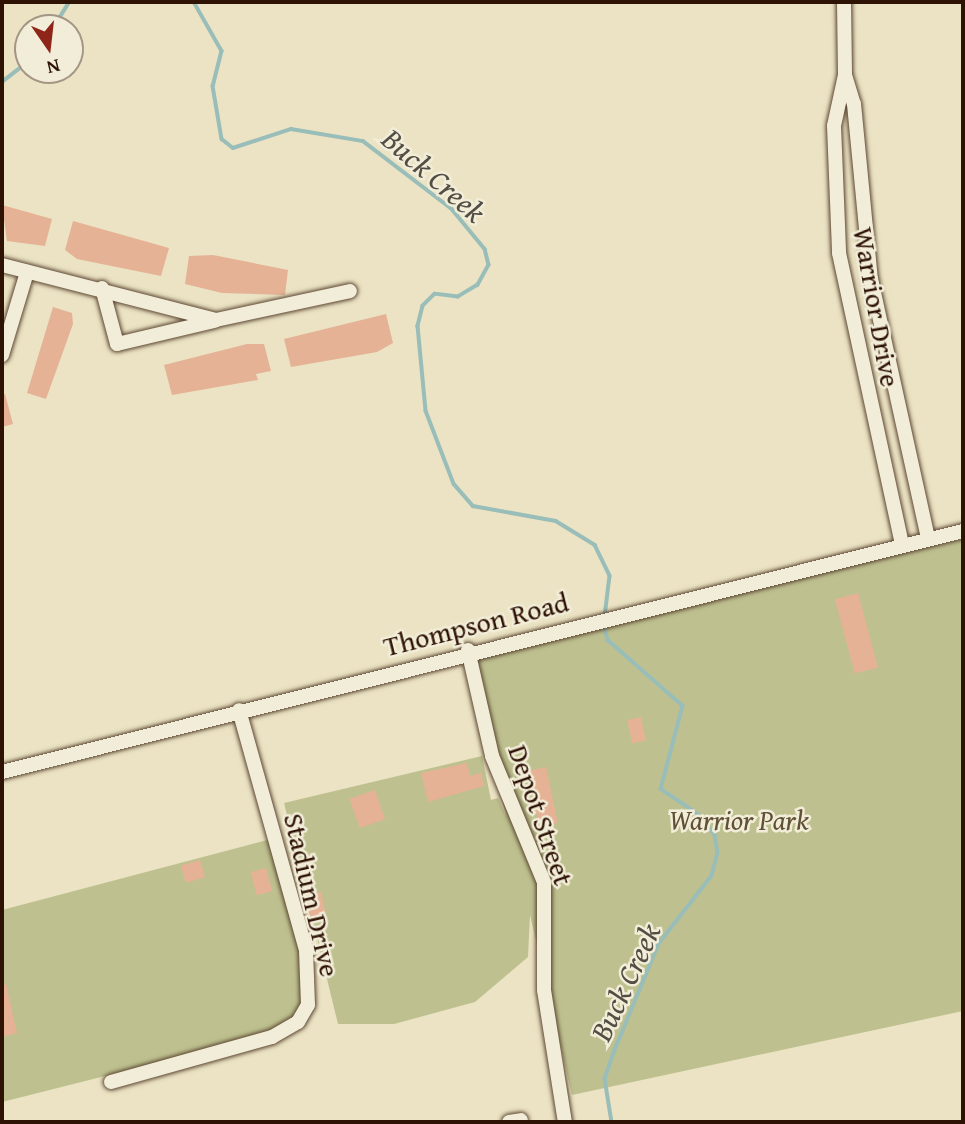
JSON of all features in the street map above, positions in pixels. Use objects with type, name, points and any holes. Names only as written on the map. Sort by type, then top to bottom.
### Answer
[{"type":"street","name":"Warrior Drive","points":[[844,2],[845,75],[834,125],[839,253],[902,545]]},
{"type":"street","name":"Warrior Drive","points":[[845,75],[854,104],[871,279],[928,539]]},
{"type":"street","points":[[2,265],[102,288],[216,320]]},
{"type":"street","points":[[2,355],[27,272]]},
{"type":"street","points":[[102,288],[117,344],[350,291]]},
{"type":"street","name":"Thompson Road","points":[[2,772],[468,650],[963,531]]},
{"type":"street","name":"Depot Street","points":[[468,650],[498,776],[544,883],[544,990],[565,1122]]},
{"type":"street","name":"Stadium Drive","points":[[111,1082],[265,1040],[298,1021],[308,1005],[306,950],[239,710]]},
{"type":"green space","name":"Warrior Park","points":[[963,539],[963,1011],[572,1095],[530,915],[528,957],[475,1002],[394,1024],[338,1024],[284,803],[482,756],[491,800],[498,798],[506,816],[468,650]]},
{"type":"green space","points":[[271,839],[306,974],[308,995],[294,1018],[264,1036],[2,1102],[2,910]]},
{"type":"building","points":[[2,205],[52,219],[45,246],[7,241]]},
{"type":"building","points":[[73,221],[169,248],[161,276],[77,259],[65,250]]},
{"type":"building","points":[[213,255],[288,270],[285,295],[222,293],[185,284],[189,256]]},
{"type":"building","points":[[53,307],[72,313],[73,324],[46,399],[27,393]]},
{"type":"building","points":[[386,314],[393,343],[377,352],[291,367],[284,339]]},
{"type":"building","points":[[247,344],[264,344],[271,371],[256,374],[258,380],[172,395],[164,365]]},
{"type":"building","points":[[5,394],[13,424],[2,427],[2,395]]},
{"type":"building","points":[[858,593],[878,667],[855,674],[835,599]]},
{"type":"building","points":[[641,717],[646,740],[632,743],[627,720]]},
{"type":"building","points":[[467,763],[470,776],[481,773],[484,786],[428,802],[421,773]]},
{"type":"building","points":[[546,767],[558,823],[539,827],[527,771]]},
{"type":"building","points":[[375,790],[385,819],[360,828],[349,799]]},
{"type":"building","points":[[200,860],[205,877],[186,883],[181,866]]},
{"type":"building","points":[[266,868],[272,891],[257,895],[251,872]]},
{"type":"building","points":[[321,892],[326,916],[311,920],[305,895]]},
{"type":"building","points":[[6,984],[17,1033],[2,1037],[2,985]]},
{"type":"waterway","name":"Buck Creek","points":[[62,14],[69,2]]},
{"type":"waterway","name":"Buck Creek","points":[[194,2],[222,51],[213,86],[222,139],[233,148],[291,129],[363,141],[452,209],[485,249],[489,265],[478,285],[458,297],[435,294],[423,306],[418,326],[426,411],[454,484],[473,506],[556,521],[595,545],[610,576],[605,617]]},
{"type":"waterway","name":"Buck Creek","points":[[2,82],[14,73]]},
{"type":"waterway","name":"Buck Creek","points":[[604,625],[608,640],[683,706],[661,789],[698,814],[715,835],[718,853],[712,876],[659,944],[615,1050],[605,1079],[612,1122]]}]
